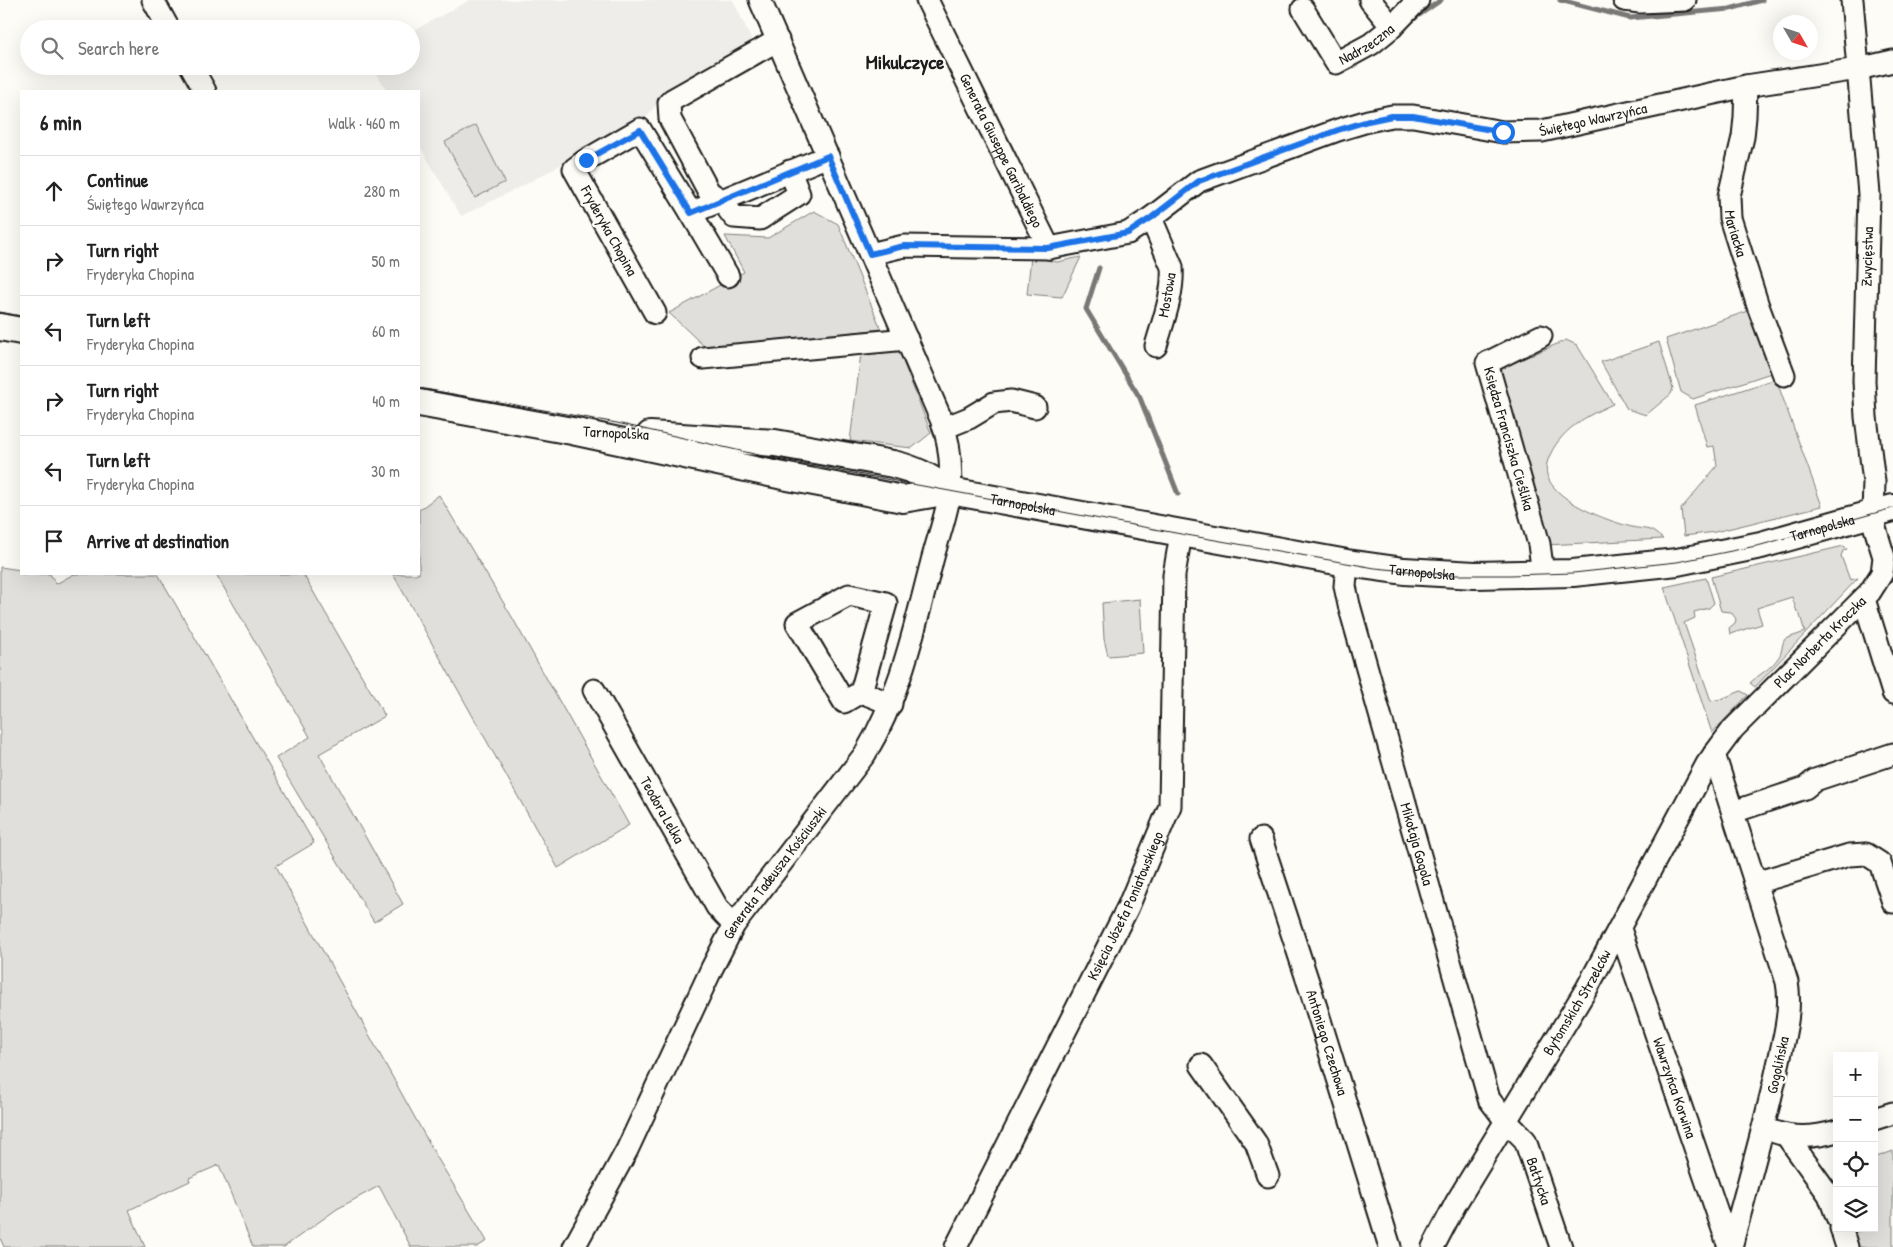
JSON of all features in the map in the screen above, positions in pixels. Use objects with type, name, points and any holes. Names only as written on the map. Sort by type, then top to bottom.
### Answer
[{"type":"main road","points":[[0,327],[20,331]]},
{"type":"main road","name":"Tarnopolska","points":[[420,403],[572,431],[779,476],[903,499],[950,492],[1347,563],[1449,574],[1543,574],[1612,570],[1703,557],[1770,543],[1883,511]]},
{"type":"street","points":[[153,0],[165,20]]},
{"type":"street","points":[[760,0],[944,428],[950,460],[950,492]]},
{"type":"street","name":"Generała Giuseppe Garibaldiego","points":[[927,0],[1048,248]]},
{"type":"street","points":[[1370,0],[1392,27]]},
{"type":"street","name":"Nadrzeczna","points":[[1303,9],[1336,63],[1371,44],[1392,27],[1418,0]]},
{"type":"street","points":[[1624,0],[1640,2],[1686,0]]},
{"type":"street","name":"Zwycięstwa","points":[[1852,0],[1869,194],[1864,381],[1866,417],[1874,482],[1883,511]]},
{"type":"street","points":[[778,40],[669,103],[670,120],[709,192],[721,200],[734,217],[760,219],[800,194],[790,171]]},
{"type":"street","name":"Świętego Wawrzyńca","points":[[870,254],[904,246],[1048,248],[1128,233],[1199,181],[1338,130],[1392,116],[1413,116],[1503,132],[1542,131],[1746,86],[1893,62]]},
{"type":"street","points":[[196,75],[204,90]]},
{"type":"street","name":"Mariacka","points":[[1746,86],[1746,117],[1729,196],[1730,218],[1758,306],[1784,375]]},
{"type":"street","name":"Fryderyka Chopina","points":[[656,313],[574,169],[586,160],[640,130],[691,213]]},
{"type":"street","points":[[728,276],[691,213],[828,156]]},
{"type":"street","name":"Mostowa","points":[[1151,218],[1172,267],[1170,293],[1156,346]]},
{"type":"street","name":"Księdza Franciszka Cieślika","points":[[1542,336],[1487,363],[1539,544],[1543,574]]},
{"type":"street","points":[[702,358],[907,339]]},
{"type":"street","points":[[944,428],[969,418],[994,403],[1011,401],[1035,407]]},
{"type":"street","name":"Generała Tadeusza Kościuszki","points":[[574,1247],[627,1150],[670,1054],[734,925],[865,754],[879,731],[892,704],[912,638],[950,492]]},
{"type":"street","name":"Plac Norberta Kroczka","points":[[1714,754],[1733,729],[1864,599],[1878,582],[1884,565],[1884,558],[1875,528],[1883,511]]},
{"type":"street","name":"Księcia Józefa Poniatowskiego","points":[[956,1247],[1128,908],[1170,806],[1174,575],[1181,534]]},
{"type":"street","name":"Mikołaja Gogola","points":[[1347,563],[1344,586],[1359,643],[1489,1099],[1506,1120]]},
{"type":"street","points":[[849,595],[886,603],[861,692],[844,702],[797,623],[849,595]]},
{"type":"street","points":[[1864,599],[1893,693]]},
{"type":"street","name":"Teodora Lelka","points":[[594,690],[717,907],[734,925]]},
{"type":"street","points":[[861,692],[892,704]]},
{"type":"street","name":"Bytomskich Strzelców","points":[[1433,1247],[1456,1203],[1587,988],[1714,754]]},
{"type":"street","name":"Gogolińska","points":[[1714,754],[1756,883],[1789,995],[1786,1026],[1763,1128],[1730,1247]]},
{"type":"street","points":[[1733,812],[1805,788],[1815,780],[1893,754]]},
{"type":"street","name":"Antoniego Czechowa","points":[[1261,839],[1311,991],[1390,1247]]},
{"type":"street","points":[[1756,883],[1849,855],[1866,854],[1880,862],[1893,902]]},
{"type":"street","name":"Wawrzyńca Korwina","points":[[1620,929],[1730,1247]]},
{"type":"street","points":[[1201,1065],[1256,1143],[1268,1176]]},
{"type":"street","points":[[1878,1118],[1893,1113]]},
{"type":"street","name":"Bałtycka","points":[[1506,1120],[1525,1140],[1561,1247]]},
{"type":"street","points":[[1763,1128],[1786,1135],[1821,1136],[1833,1132]]},
{"type":"street","points":[[1786,1135],[1829,1195],[1833,1206]]},
{"type":"street","points":[[1842,1232],[1847,1247]]},
{"type":"shaded area","points":[[470,0],[733,0],[753,43],[669,87],[647,117],[524,185],[461,216],[420,147],[420,90],[386,90],[377,75],[420,75],[420,27]]},
{"type":"shaded area","points":[[476,125],[505,182],[475,198],[445,142]]},
{"type":"shaded area","points":[[814,211],[838,224],[881,329],[708,350],[669,313],[744,272],[725,236],[768,238]]},
{"type":"shaded area","points":[[1031,257],[1057,262],[1081,257],[1062,297],[1027,294]]},
{"type":"shaded area","points":[[1751,310],[1774,372],[1693,399],[1681,392],[1666,339]]},
{"type":"shaded area","points":[[1566,340],[1577,345],[1613,404],[1574,425],[1559,440],[1548,460],[1547,473],[1552,484],[1562,495],[1591,512],[1621,524],[1652,531],[1663,539],[1546,545],[1500,369]]},
{"type":"shaded area","points":[[1659,342],[1673,388],[1671,394],[1646,415],[1627,409],[1601,362]]},
{"type":"shaded area","points":[[899,351],[931,433],[912,448],[850,441],[861,353]]},
{"type":"shaded area","points":[[1776,379],[1822,506],[1715,532],[1684,536],[1681,509],[1717,466],[1714,446],[1707,447],[1695,405]]},
{"type":"shaded area","points":[[772,455],[885,476],[884,481],[771,460]]},
{"type":"shaded area","points":[[439,495],[512,617],[629,825],[558,868],[394,575],[420,575],[420,509]]},
{"type":"shaded area","points":[[1844,546],[1847,549],[1843,551],[1841,556],[1850,580],[1858,578],[1755,687],[1750,683],[1780,656],[1785,639],[1805,632],[1799,612],[1797,612],[1792,597],[1757,608],[1762,624],[1730,634],[1729,628],[1735,623],[1736,619],[1731,612],[1721,611],[1711,577]]},
{"type":"shaded area","points":[[0,567],[20,570],[20,575],[51,575],[56,584],[72,575],[159,575],[314,843],[276,866],[435,1154],[487,1241],[477,1247],[411,1247],[379,1186],[337,1209],[284,1247],[253,1247],[219,1165],[189,1178],[190,1181],[129,1210],[145,1247],[4,1247],[0,1238]]},
{"type":"shaded area","points":[[217,575],[304,575],[385,716],[319,754],[403,904],[374,922],[276,758],[310,737]]},
{"type":"shaded area","points":[[1706,578],[1714,603],[1709,608],[1694,612],[1695,618],[1684,623],[1711,701],[1741,691],[1748,695],[1712,733],[1664,587]]},
{"type":"shaded area","points":[[1140,599],[1143,653],[1108,656],[1104,639],[1102,603]]},
{"type":"shaded area","points":[[1893,1151],[1893,1247],[1853,1247],[1849,1236],[1857,1232],[1878,1232],[1878,1157]]},
{"type":"waterway","points":[[1412,20],[1441,0]]},
{"type":"waterway","points":[[1560,0],[1630,18],[1730,9],[1762,0]]},
{"type":"waterway","points":[[1099,268],[1086,309],[1140,398],[1178,494]]},
{"type":"tram line","points":[[0,312],[20,316]]},
{"type":"tram line","points":[[420,388],[617,423],[772,458],[1181,534],[1375,568],[1449,575],[1573,573],[1677,562],[1761,545],[1893,508]]},
{"type":"district","name":"Mikulczyce","points":[[905,62]]},
{"type":"route","points":[[586,160],[640,130],[691,213],[828,156],[870,254],[904,246],[1048,248],[1128,233],[1199,181],[1338,130],[1392,116],[1413,116],[1503,132]]}]
